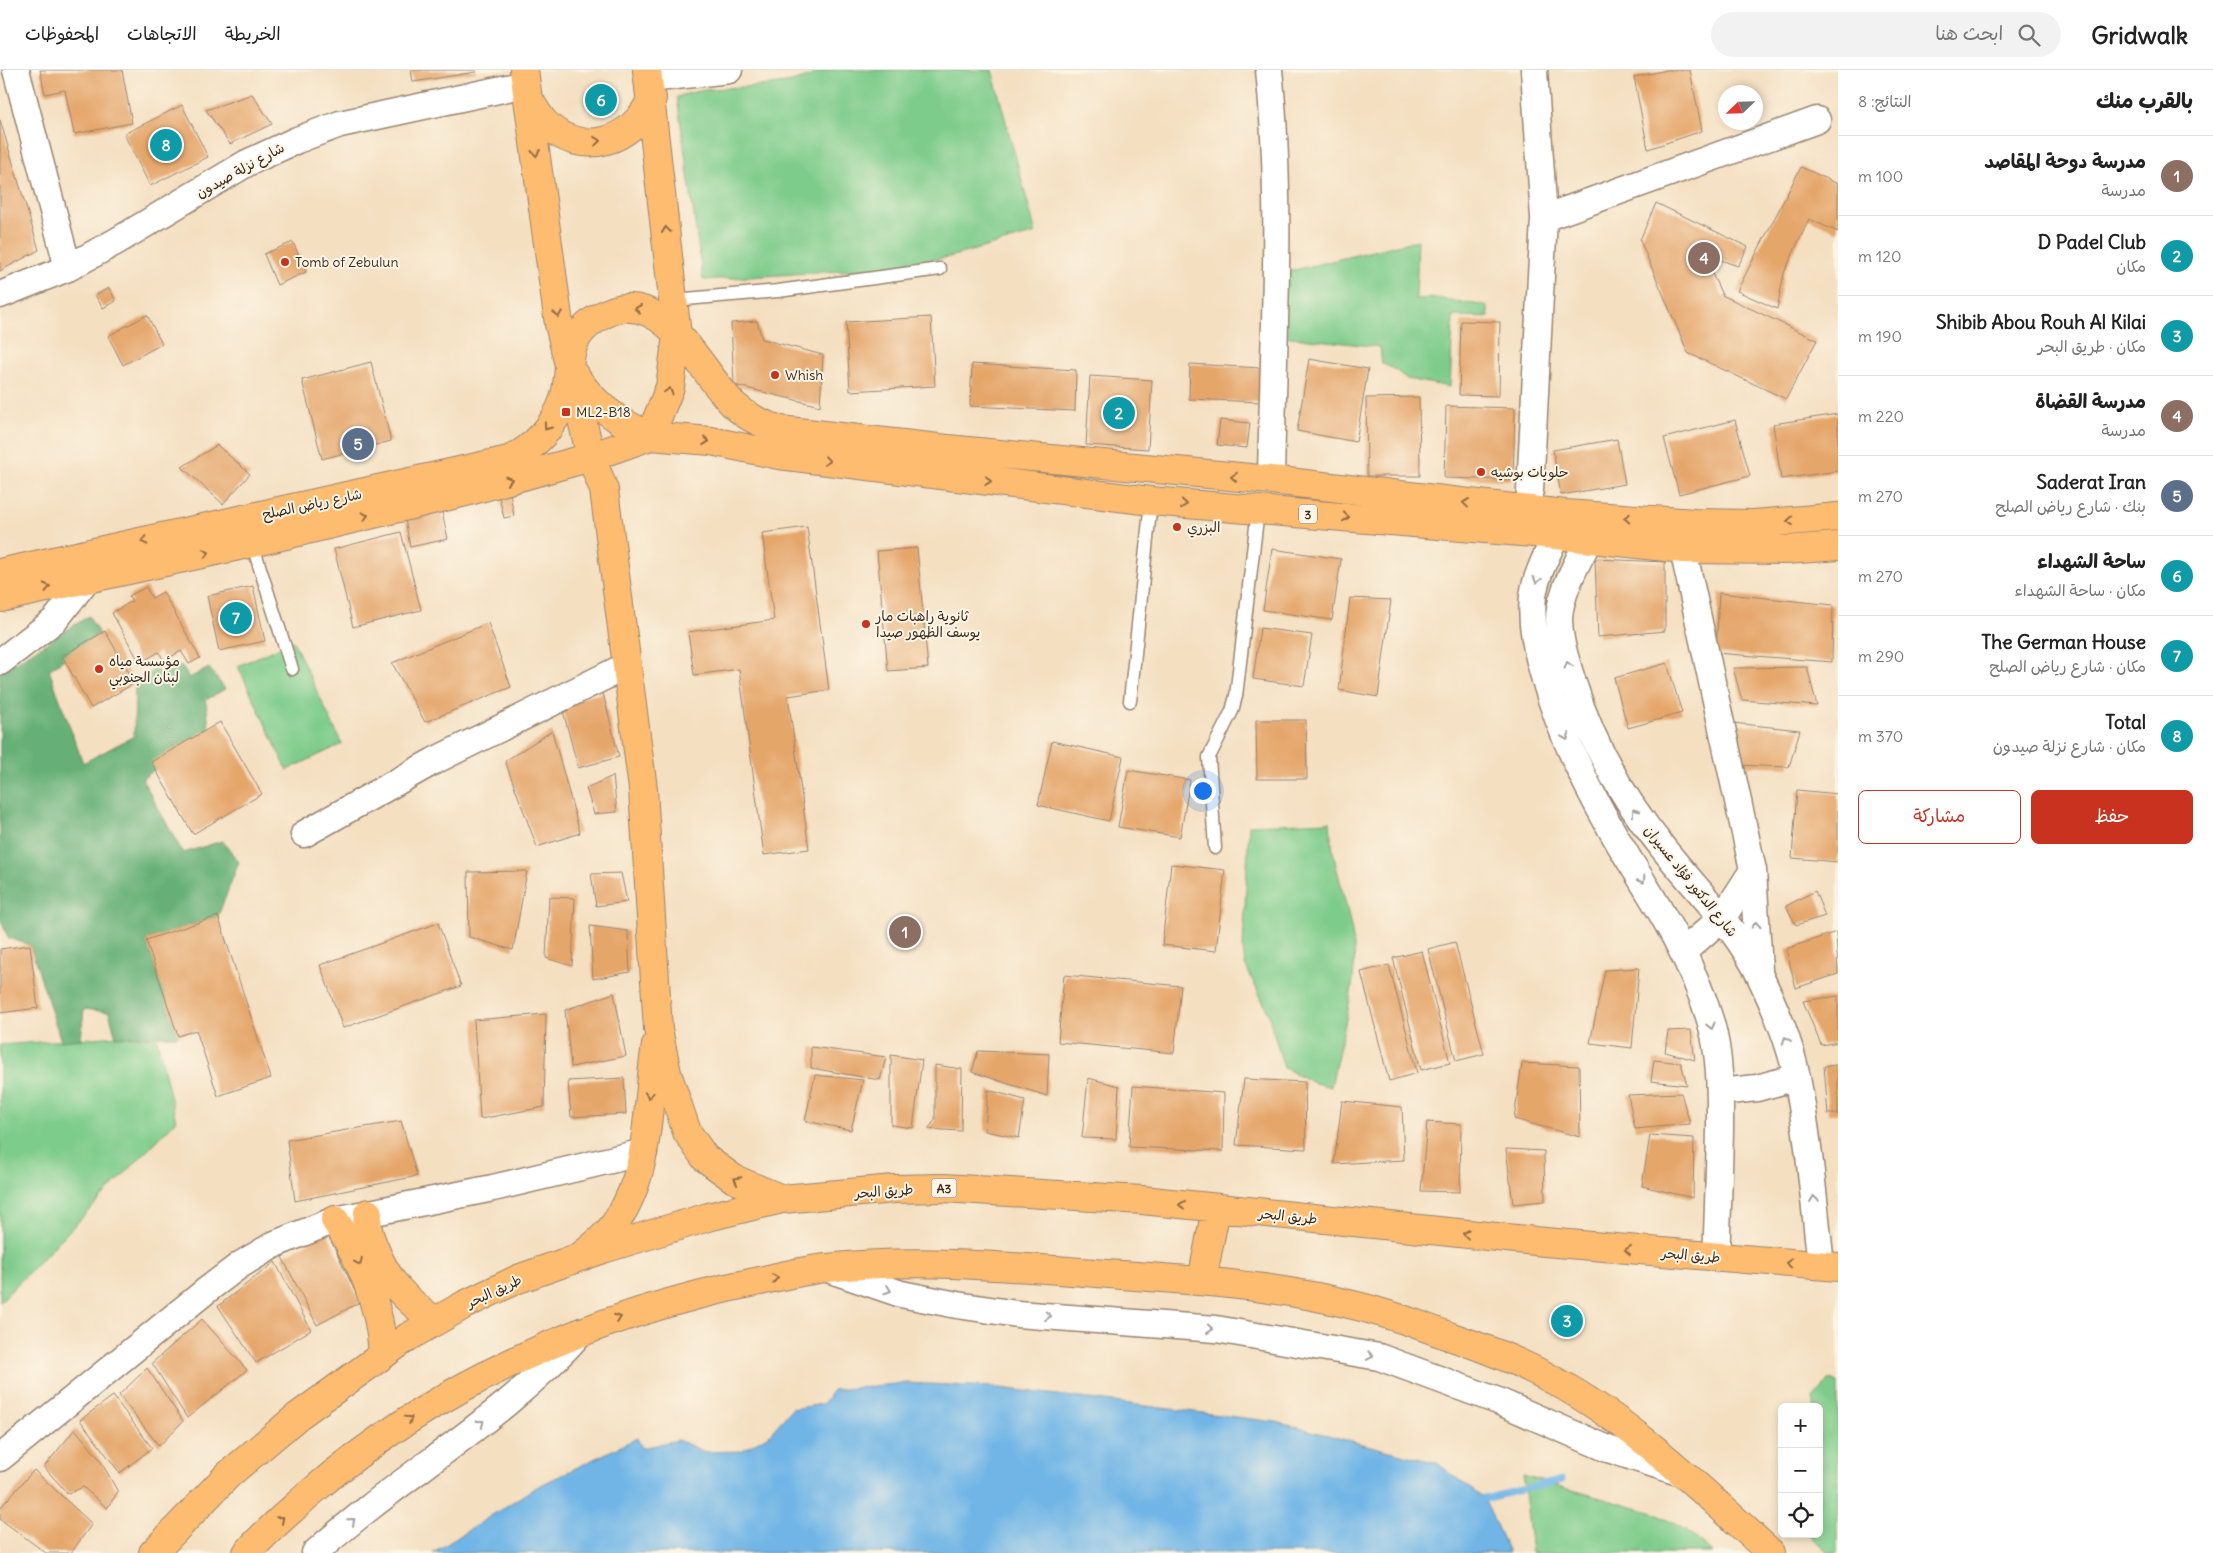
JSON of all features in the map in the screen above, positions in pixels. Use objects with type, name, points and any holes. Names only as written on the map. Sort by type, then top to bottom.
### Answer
[{"type":"main road","points":[[527,85],[544,122],[554,130],[575,140],[599,142],[622,134],[640,119],[649,83]]},
{"type":"main road","points":[[649,83],[677,336],[670,388],[650,436]]},
{"type":"main road","points":[[527,85],[559,324],[591,457],[604,490],[643,789],[658,1029],[672,1092],[694,1145],[705,1158],[734,1179],[782,1199]]},
{"type":"main road","points":[[634,308],[647,310],[667,324],[697,356],[710,376],[734,405],[780,442],[711,441],[650,436],[628,427],[607,413],[591,396],[569,366],[575,338],[598,317],[620,309],[634,308]]},
{"type":"main road","name":"شارع رياض الصلح","points":[[0,573],[509,460],[531,447],[553,419],[564,399],[569,366]]},
{"type":"main road","name":"شارع رياض الصلح","points":[[0,598],[252,543],[462,493],[591,457],[623,444],[650,436]]},
{"type":"main road","name":"3","points":[[780,442],[947,449],[1271,480],[1529,510],[1694,523],[1754,524],[1838,517]]},
{"type":"main road","name":"3","points":[[780,442],[1151,501],[1590,538],[1682,549],[1786,550],[1838,546]]},
{"type":"main road","points":[[604,490],[608,472],[623,444]]},
{"type":"main road","points":[[581,1256],[608,1232],[616,1222],[625,1207],[644,1152],[649,1125],[650,1080],[658,1029]]},
{"type":"main road","points":[[649,1125],[681,1117]]},
{"type":"main road","name":"طريق البحر","points":[[153,1553],[228,1475],[298,1416],[383,1354],[435,1321],[496,1288],[581,1256],[658,1231],[782,1199],[894,1189],[943,1188],[1142,1200],[1216,1209],[1716,1258],[1830,1266]]},
{"type":"main road","points":[[1202,1280],[1216,1209]]},
{"type":"main road","points":[[368,1213],[368,1232],[387,1276],[404,1297],[435,1321]]},
{"type":"main road","points":[[335,1220],[350,1242],[373,1293],[381,1325],[383,1354]]},
{"type":"main road","points":[[247,1553],[263,1534],[343,1464],[412,1417],[492,1371],[582,1331],[641,1310],[704,1291],[826,1268],[925,1262],[1202,1280],[1286,1291],[1388,1314],[1498,1354],[1552,1379],[1598,1407],[1684,1474],[1771,1553]]},
{"type":"street","points":[[16,70],[68,268]]},
{"type":"street","points":[[649,83],[729,70]]},
{"type":"street","points":[[1269,70],[1272,103],[1275,214],[1271,480]]},
{"type":"street","points":[[1529,510],[1544,218],[1534,70]]},
{"type":"street","name":"شارع نزلة صيدون","points":[[0,295],[68,268],[247,163],[297,140],[340,124],[527,85]]},
{"type":"street","points":[[1544,218],[1817,120]]},
{"type":"street","points":[[1556,535],[1536,580],[1533,598],[1536,642],[1550,698],[1585,781],[1684,951],[1697,981],[1711,1024],[1718,1060],[1720,1092],[1716,1258]]},
{"type":"street","name":"شارع الدكتور فؤاد عسيران","points":[[1590,538],[1565,592],[1560,610],[1559,629],[1579,702],[1610,771],[1636,813],[1722,917],[1759,974],[1785,1035],[1797,1077],[1830,1266]]},
{"type":"street","points":[[1682,549],[1753,870],[1759,974]]},
{"type":"street","points":[[0,662],[55,620],[88,578]]},
{"type":"street","points":[[304,834],[434,761],[626,666]]},
{"type":"street","points":[[1684,951],[1722,917],[1753,870]]},
{"type":"street","points":[[1720,1092],[1757,1088],[1797,1077]]},
{"type":"street","points":[[0,1458],[240,1265],[275,1244],[335,1220],[502,1186],[644,1152]]},
{"type":"street","points":[[826,1268],[901,1294],[957,1305],[1017,1314],[1216,1329],[1379,1357],[1498,1401],[1608,1449],[1684,1474]]},
{"type":"street","points":[[315,1553],[359,1515],[521,1392],[553,1364],[582,1331]]},
{"type":"lane","points":[[674,300],[778,290],[940,270]]},
{"type":"lane","points":[[1130,701],[1151,501]]},
{"type":"lane","points":[[1215,848],[1209,758],[1232,711],[1236,696],[1258,510]]},
{"type":"lane","points":[[252,543],[292,669]]},
{"type":"green space","points":[[822,70],[992,70],[1036,233],[949,257],[885,268],[703,280],[677,97],[713,89],[789,82],[806,78]]},
{"type":"green space","points":[[1418,240],[1416,299],[1436,298],[1487,306],[1489,317],[1453,316],[1450,387],[1407,379],[1393,368],[1382,364],[1380,347],[1282,336],[1286,272]]},
{"type":"green space","points":[[89,616],[99,634],[49,670],[83,763],[134,736],[135,683],[155,669],[162,675],[181,665],[189,678],[209,668],[225,689],[206,700],[209,728],[142,779],[183,853],[222,841],[239,862],[218,916],[146,940],[178,1036],[116,1037],[109,1012],[84,1009],[81,1039],[61,1041],[30,945],[8,938],[0,918],[0,672]]},
{"type":"green space","points":[[293,641],[342,744],[287,770],[238,666]]},
{"type":"green space","points":[[1330,822],[1334,854],[1349,916],[1354,947],[1353,979],[1347,1016],[1331,1087],[1315,1083],[1284,1068],[1267,1010],[1245,965],[1243,949],[1249,825]]},
{"type":"green space","points":[[132,1035],[157,1039],[176,1121],[0,1302],[0,1045]]},
{"type":"green space","points":[[1830,1380],[1838,1383],[1838,1553],[1829,1553],[1812,1538],[1823,1538],[1823,1403],[1814,1403],[1814,1399]]},
{"type":"green space","points":[[1523,1476],[1654,1513],[1688,1531],[1712,1553],[1532,1553]]},
{"type":"water","points":[[906,1383],[992,1387],[1276,1422],[1437,1463],[1484,1499],[1509,1553],[433,1553],[533,1489],[637,1438],[642,1448],[678,1440],[705,1452],[741,1451],[769,1435],[792,1409],[823,1404],[833,1390]]},
{"type":"building","points":[[40,70],[122,70],[132,123],[74,134],[65,90],[45,94]]},
{"type":"building","points":[[411,70],[476,70],[476,72],[413,82]]},
{"type":"building","points":[[1667,70],[1690,70],[1702,131],[1648,149],[1634,77]]},
{"type":"building","points":[[252,94],[272,124],[230,144],[206,110]]},
{"type":"building","points":[[182,105],[208,157],[150,186],[124,134]]},
{"type":"building","points":[[0,120],[39,250],[0,271]]},
{"type":"building","points":[[1801,167],[1838,184],[1838,232],[1809,219],[1784,273],[1777,309],[1737,291]]},
{"type":"building","points":[[1656,203],[1748,247],[1738,266],[1703,254],[1722,295],[1817,340],[1786,399],[1688,353],[1640,240]]},
{"type":"building","name":"Tomb of Zebulun","points":[[293,242],[306,272],[277,285],[264,254]]},
{"type":"building","points":[[109,288],[116,301],[103,308],[95,295]]},
{"type":"building","points":[[147,315],[162,344],[123,365],[108,336]]},
{"type":"building","points":[[931,317],[935,386],[850,391],[846,322]]},
{"type":"building","points":[[757,321],[762,339],[823,355],[820,406],[734,385],[731,323]]},
{"type":"building","points":[[1461,321],[1500,322],[1499,396],[1459,395]]},
{"type":"building","points":[[1309,359],[1368,369],[1356,442],[1297,431]]},
{"type":"building","points":[[371,362],[391,441],[322,459],[302,380]]},
{"type":"building","points":[[972,364],[1076,370],[1075,411],[970,406]]},
{"type":"building","points":[[1190,364],[1261,368],[1260,402],[1189,399]]},
{"type":"building","points":[[1090,376],[1152,380],[1148,449],[1086,445]]},
{"type":"building","points":[[1419,397],[1420,476],[1367,476],[1366,398]]},
{"type":"building","points":[[1446,406],[1515,408],[1513,480],[1444,478]]},
{"type":"building","points":[[1838,414],[1838,471],[1781,479],[1773,424]]},
{"type":"building","points":[[1220,420],[1250,423],[1247,448],[1217,445]]},
{"type":"building","points":[[1735,420],[1750,476],[1679,494],[1664,438]]},
{"type":"building","points":[[1617,439],[1625,484],[1561,495],[1553,450]]},
{"type":"building","points":[[217,445],[250,474],[223,504],[182,467]]},
{"type":"building","points":[[510,493],[514,516],[504,518],[499,496]]},
{"type":"building","points":[[442,512],[448,539],[410,547],[405,519]]},
{"type":"building","points":[[807,527],[829,690],[788,696],[809,849],[764,855],[739,669],[694,675],[688,632],[774,620],[762,533]]},
{"type":"building","points":[[401,532],[421,610],[353,627],[334,549]]},
{"type":"building","points":[[917,548],[928,668],[888,671],[877,551]]},
{"type":"building","points":[[1272,549],[1341,559],[1332,620],[1263,610]]},
{"type":"building","points":[[1595,559],[1665,562],[1665,631],[1598,637]]},
{"type":"building","points":[[253,586],[265,641],[219,651],[207,596]]},
{"type":"building","points":[[146,587],[152,598],[163,592],[200,658],[189,664],[181,651],[164,661],[159,652],[140,663],[112,613],[132,601],[129,596]]},
{"type":"building","points":[[1719,593],[1833,605],[1832,662],[1716,653]]},
{"type":"building","points":[[1350,598],[1391,600],[1378,697],[1339,690]]},
{"type":"building","points":[[488,623],[511,687],[425,722],[392,663]]},
{"type":"building","points":[[1260,628],[1312,635],[1304,686],[1253,679]]},
{"type":"building","name":"مؤسسة مياه لبنان الجنوبي","points":[[105,631],[135,683],[91,708],[62,656]]},
{"type":"building","points":[[1667,663],[1682,713],[1628,728],[1614,678]]},
{"type":"building","points":[[1807,667],[1817,706],[1742,700],[1733,668]]},
{"type":"building","points":[[603,693],[619,757],[578,768],[561,703]]},
{"type":"building","points":[[1256,720],[1306,720],[1307,779],[1257,779]]},
{"type":"building","points":[[220,722],[262,794],[193,834],[151,762]]},
{"type":"building","points":[[1732,723],[1800,730],[1789,767],[1735,765]]},
{"type":"building","points":[[552,731],[580,833],[537,847],[505,761]]},
{"type":"building","points":[[1052,741],[1123,757],[1109,821],[1038,805]]},
{"type":"building","points":[[1128,770],[1190,780],[1180,837],[1118,827]]},
{"type":"building","points":[[613,776],[617,812],[594,814],[586,788]]},
{"type":"building","points":[[1797,790],[1838,794],[1838,862],[1792,858]]},
{"type":"building","points":[[1171,864],[1225,870],[1216,951],[1162,945]]},
{"type":"building","points":[[527,871],[513,950],[469,937],[468,872]]},
{"type":"building","points":[[621,873],[627,902],[596,906],[591,874]]},
{"type":"building","points":[[1815,891],[1825,916],[1796,925],[1786,906]]},
{"type":"building","points":[[549,897],[575,898],[572,966],[546,958]]},
{"type":"building","points":[[218,916],[271,1078],[218,1096],[196,1030],[178,1036],[146,940]]},
{"type":"building","points":[[438,923],[461,986],[343,1028],[320,965]]},
{"type":"building","points":[[590,926],[628,931],[630,972],[593,979]]},
{"type":"building","points":[[1836,932],[1838,974],[1796,988],[1786,949]]},
{"type":"building","points":[[1455,942],[1484,1054],[1456,1061],[1428,949]]},
{"type":"building","points":[[30,945],[38,1008],[0,1013],[0,949]]},
{"type":"building","points":[[1422,951],[1450,1063],[1421,1070],[1393,958]]},
{"type":"building","points":[[1389,965],[1417,1073],[1389,1081],[1361,972]]},
{"type":"building","points":[[1639,968],[1632,1048],[1590,1043],[1605,970]]},
{"type":"building","points":[[1064,975],[1181,986],[1174,1053],[1058,1042]]},
{"type":"building","points":[[614,993],[626,1056],[571,1067],[565,1010]]},
{"type":"building","points":[[1838,996],[1838,1042],[1821,1045],[1803,1001]]},
{"type":"building","points":[[546,1014],[544,1107],[480,1119],[474,1020]]},
{"type":"building","points":[[1691,1030],[1695,1060],[1665,1052],[1668,1031]]},
{"type":"building","points":[[811,1047],[886,1057],[880,1080],[811,1068]]},
{"type":"building","points":[[978,1051],[1049,1054],[1047,1096],[972,1072]]},
{"type":"building","points":[[891,1055],[922,1060],[913,1128],[891,1125]]},
{"type":"building","points":[[1654,1060],[1681,1063],[1687,1085],[1651,1081]]},
{"type":"building","points":[[1522,1063],[1579,1066],[1580,1137],[1514,1119]]},
{"type":"building","points":[[935,1065],[962,1069],[961,1131],[928,1129],[935,1120]]},
{"type":"building","points":[[1838,1065],[1838,1114],[1828,1114],[1824,1066]]},
{"type":"building","points":[[815,1075],[863,1080],[851,1130],[805,1121]]},
{"type":"building","points":[[624,1078],[626,1114],[571,1117],[568,1081]]},
{"type":"building","points":[[1088,1078],[1119,1086],[1116,1139],[1082,1138]]},
{"type":"building","points":[[1244,1079],[1305,1082],[1306,1149],[1236,1145]]},
{"type":"building","points":[[1133,1086],[1224,1093],[1223,1151],[1129,1147]]},
{"type":"building","points":[[988,1090],[1025,1100],[1019,1138],[985,1131]]},
{"type":"building","points":[[1681,1093],[1690,1124],[1635,1129],[1628,1095]]},
{"type":"building","points":[[1342,1101],[1402,1107],[1404,1160],[1334,1164]]},
{"type":"building","points":[[401,1121],[417,1176],[295,1201],[287,1140]]},
{"type":"building","points":[[1427,1122],[1461,1124],[1460,1192],[1421,1191]]},
{"type":"building","points":[[1650,1135],[1694,1138],[1693,1198],[1642,1186]]},
{"type":"building","points":[[1506,1149],[1544,1151],[1545,1201],[1513,1204]]},
{"type":"building","points":[[327,1232],[360,1302],[317,1325],[282,1257]]},
{"type":"building","points":[[275,1262],[311,1330],[256,1363],[218,1306]]},
{"type":"building","points":[[202,1319],[247,1370],[187,1418],[152,1363]]},
{"type":"building","points":[[147,1368],[183,1421],[159,1446],[119,1395]]},
{"type":"building","points":[[113,1396],[152,1448],[120,1473],[80,1420]]},
{"type":"building","points":[[75,1429],[99,1458],[118,1492],[107,1508],[83,1487],[68,1494],[44,1467]]},
{"type":"building","points":[[34,1470],[92,1524],[71,1553],[46,1553],[0,1519],[0,1508]]},
{"type":"waterway","points":[[1484,1499],[1562,1480]]},
{"type":"place","name":"ساحة الشهداء","points":[[601,100]]},
{"type":"place","name":"Total","points":[[166,145]]},
{"type":"place","name":"مدرسة القضاة","points":[[1704,258]]},
{"type":"place","name":"Tomb of Zebulun","points":[[285,262]]},
{"type":"place","name":"Whish","points":[[775,375]]},
{"type":"place","name":"ML2-B18","points":[[566,412]]},
{"type":"place","name":"D Padel Club","points":[[1119,413]]},
{"type":"place","name":"Saderat Iran","points":[[358,444]]},
{"type":"place","name":"حلويات بوشيه","points":[[1481,472]]},
{"type":"place","name":"البزري","points":[[1177,527]]},
{"type":"place","name":"The German House","points":[[236,618]]},
{"type":"place","name":"ثانوية راهبات مار يوسف الظهور صيدا","points":[[866,624]]},
{"type":"place","name":"مؤسسة مياه لبنان الجنوبي","points":[[99,669]]},
{"type":"place","name":"مدرسة دوحة المقاصد","points":[[905,932]]},
{"type":"place","name":"Shibib Abou Rouh Al Kilai","points":[[1567,1321]]}]
